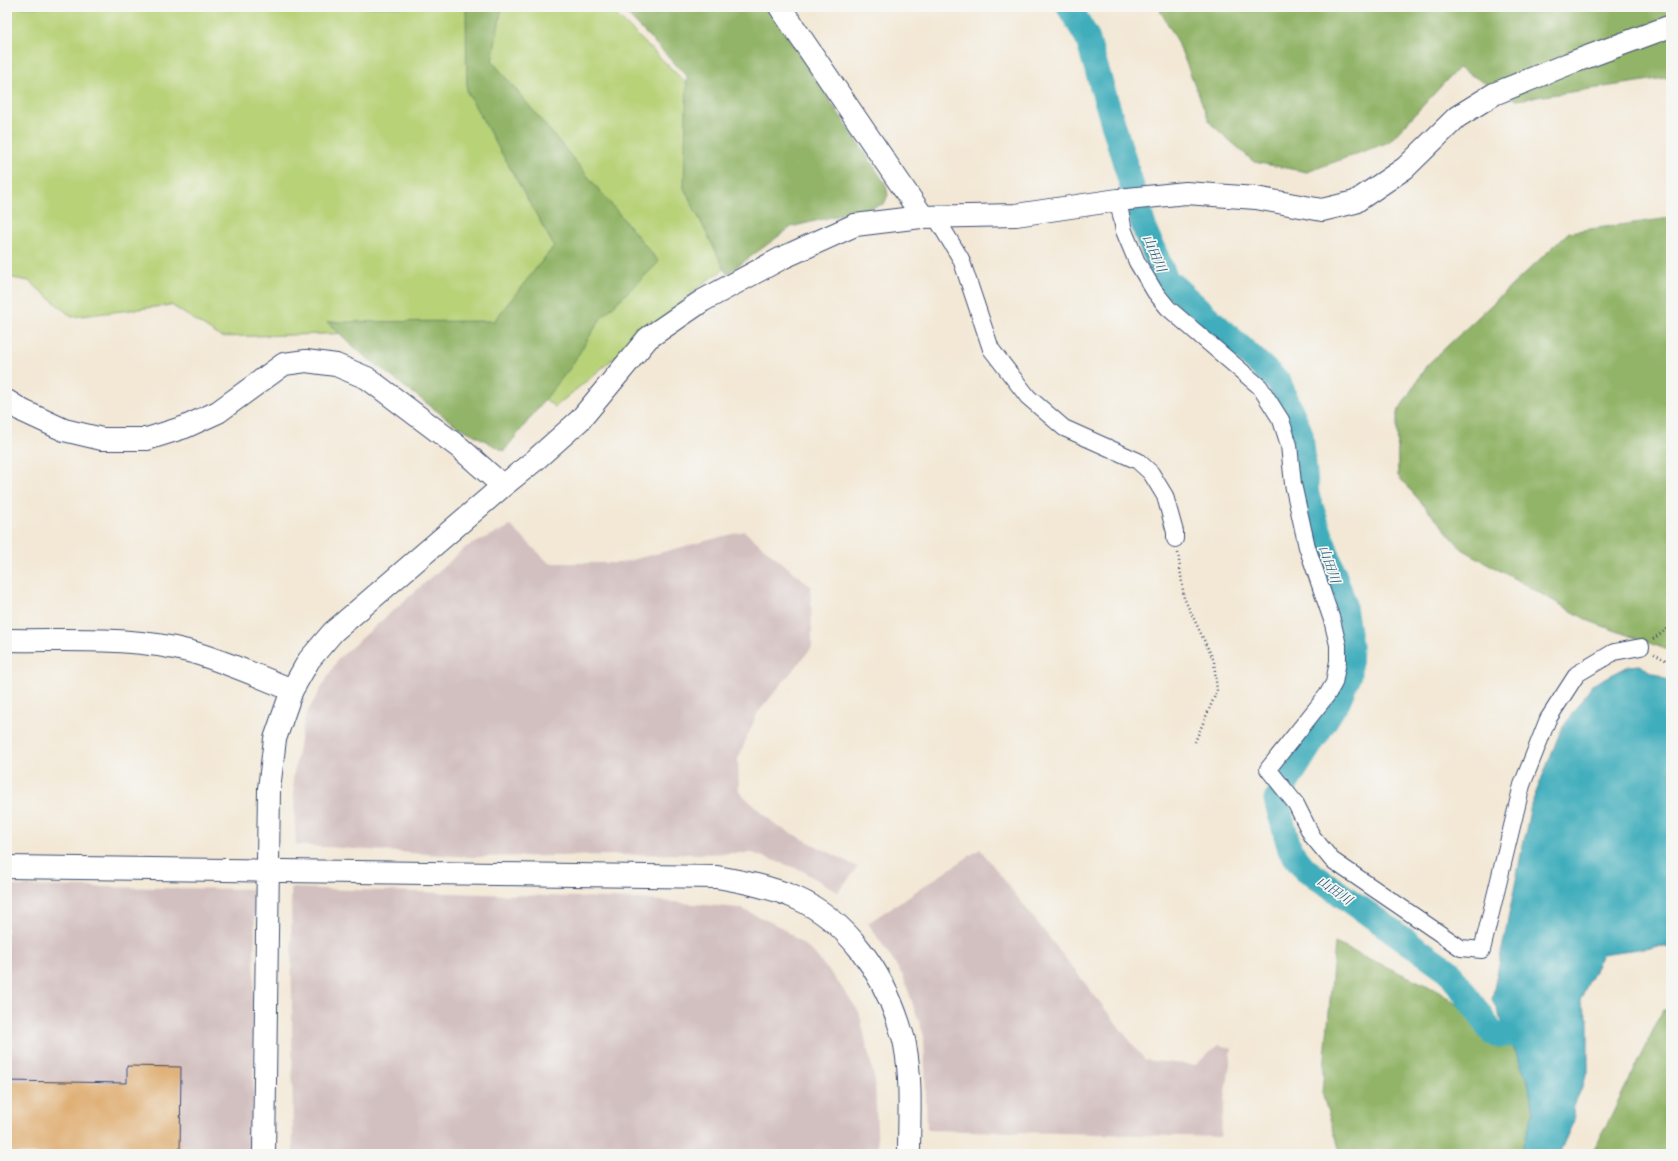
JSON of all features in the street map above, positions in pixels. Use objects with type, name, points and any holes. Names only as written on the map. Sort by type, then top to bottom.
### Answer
[{"type":"street","points":[[780,7],[960,259],[991,349],[1028,397],[1064,428],[1138,461],[1151,473],[1165,496],[1176,539]]},
{"type":"street","points":[[264,1154],[269,789],[275,738],[292,690],[310,660],[333,632],[580,420],[648,338],[702,301],[782,258],[855,225],[929,216],[1016,215],[1118,200],[1186,193],[1256,198],[1322,210],[1355,202],[1405,168],[1457,118],[1494,94],[1568,64],[1671,26]]},
{"type":"street","points":[[1118,200],[1124,231],[1137,262],[1155,292],[1168,308],[1260,387],[1281,420],[1289,445],[1293,484],[1307,547],[1332,620],[1338,645],[1338,661],[1334,683],[1327,695],[1268,769],[1296,804],[1312,836],[1332,860],[1461,948],[1482,950],[1522,785],[1548,719],[1577,674],[1614,652],[1641,647]]},
{"type":"street","points":[[7,401],[23,411],[64,430],[102,439],[147,439],[185,427],[218,412],[284,364],[306,361],[336,365],[366,378],[460,448],[503,486]]},
{"type":"street","points":[[7,640],[148,644],[192,652],[238,668],[292,690]]},
{"type":"street","points":[[7,867],[717,876],[761,885],[798,899],[834,921],[866,956],[883,983],[895,1012],[905,1044],[909,1080],[908,1154]]},
{"type":"path","points":[[1176,539],[1184,598],[1214,660],[1217,691],[1194,744]]},
{"type":"path","points":[[1671,626],[1641,647],[1671,663]]},
{"type":"path","points":[[1671,1054],[1669,1065],[1671,1093]]},
{"type":"shaded area","points":[[511,526],[549,563],[620,563],[744,531],[811,587],[812,647],[757,714],[738,759],[739,792],[777,826],[858,867],[838,892],[801,870],[752,853],[472,857],[296,845],[293,777],[305,716],[338,659],[466,547]]},
{"type":"shaded area","points":[[980,849],[1145,1060],[1195,1065],[1219,1045],[1232,1048],[1220,1137],[927,1130],[924,1036],[903,976],[868,923]]},
{"type":"shaded area","points":[[7,886],[255,889],[253,1154],[7,1154]]},
{"type":"shaded area","points":[[291,888],[639,899],[740,908],[781,927],[814,953],[837,981],[859,1012],[875,1081],[878,1154],[293,1154]]},
{"type":"green space","points":[[7,7],[608,7],[815,208],[708,280],[555,407],[460,330],[221,337],[171,305],[72,317],[29,281],[7,277]]},
{"type":"green space","points":[[466,7],[502,7],[492,61],[659,262],[601,318],[570,368],[504,451],[454,424],[362,354],[327,322],[494,321],[554,246],[467,92]]},
{"type":"green space","points":[[620,7],[768,7],[886,185],[888,195],[884,204],[791,227],[727,274],[684,188],[687,76]]},
{"type":"green space","points":[[1158,7],[1671,7],[1671,77],[1517,100],[1458,68],[1389,142],[1307,172],[1254,162],[1210,123],[1177,40]]},
{"type":"green space","points":[[1671,216],[1671,651],[1589,621],[1462,549],[1398,476],[1397,413],[1427,365],[1569,232],[1663,219]]},
{"type":"green space","points":[[1335,943],[1439,991],[1519,1050],[1549,1154],[1341,1154],[1322,1093]]},
{"type":"green space","points":[[1663,1010],[1671,1010],[1671,1154],[1591,1154],[1606,1127]]},
{"type":"water","points":[[1639,665],[1671,682],[1671,948],[1659,946],[1602,954],[1580,1000],[1588,1019],[1588,1072],[1573,1109],[1574,1120],[1559,1154],[1521,1154],[1533,1113],[1528,1081],[1492,999],[1531,805],[1561,730],[1592,685],[1629,666]]},
{"type":"building","points":[[127,1066],[181,1067],[180,1154],[7,1154],[7,1081],[127,1083]]},
{"type":"waterway","name":"山田川","points":[[1069,7],[1087,37],[1146,233],[1166,279],[1279,382],[1301,434],[1307,495],[1343,600],[1350,646],[1349,674],[1339,699],[1276,800],[1290,850],[1305,869],[1449,971],[1494,1035],[1536,1035]]}]
